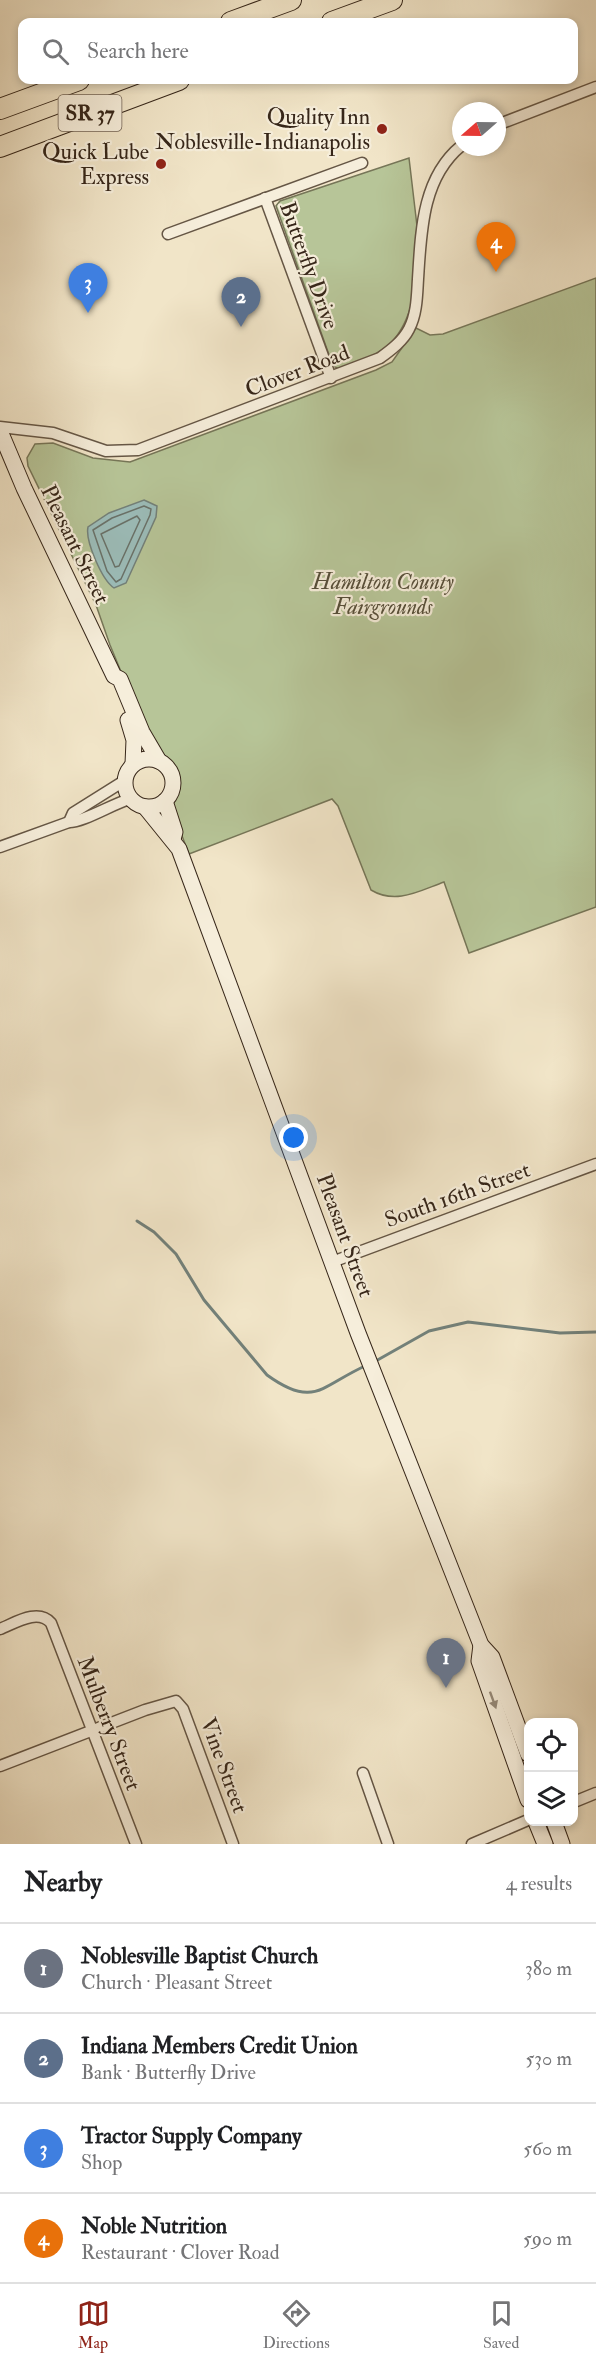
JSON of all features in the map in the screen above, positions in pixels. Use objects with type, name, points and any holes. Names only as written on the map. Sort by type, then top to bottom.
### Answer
[{"type":"highway","points":[[242,18],[291,0]]},
{"type":"highway","points":[[343,18],[392,0]]},
{"type":"highway","name":"SR 37","points":[[0,109],[68,84]]},
{"type":"highway","name":"SR 37","points":[[0,147],[168,84]]},
{"type":"street","points":[[506,122],[596,87]]},
{"type":"street","name":"Clover Road","points":[[0,429],[53,433],[106,451],[127,452],[147,448],[380,358],[396,345],[410,328],[416,305],[429,195],[435,176],[452,156]]},
{"type":"street","points":[[168,234],[362,163]]},
{"type":"street","name":"Butterfly Drive","points":[[265,198],[331,378]]},
{"type":"street","name":"Pleasant Street","points":[[0,429],[24,488],[114,676],[120,679],[142,732],[159,761]]},
{"type":"street","name":"Pleasant Street","points":[[114,676],[111,682],[134,740],[133,764]]},
{"type":"street","points":[[69,822],[73,813],[124,781],[133,764],[144,759],[159,761],[170,772],[173,788],[159,806],[145,807],[130,799],[124,781]]},
{"type":"street","points":[[0,846],[69,822],[78,822],[111,805],[130,799]]},
{"type":"street","name":"Pleasant Street","points":[[165,801],[175,832],[173,839],[370,1362],[481,1645],[492,1657],[524,1743]]},
{"type":"street","name":"Pleasant Street","points":[[145,807],[166,835],[173,839]]},
{"type":"street","name":"South 16th Street","points":[[332,1262],[596,1164]]},
{"type":"street","name":"Mulberry Street","points":[[0,1629],[35,1616],[45,1618],[51,1623],[136,1844]]},
{"type":"street","name":"Pleasant Street","points":[[481,1645],[479,1661],[524,1789]]},
{"type":"street","name":"Vine Street","points":[[93,1731],[145,1710],[176,1701],[183,1709],[233,1844]]},
{"type":"street","points":[[0,1766],[93,1731]]},
{"type":"street","points":[[363,1773],[388,1844]]},
{"type":"street","points":[[578,1800],[596,1793]]},
{"type":"street","points":[[472,1844],[524,1822]]},
{"type":"street","points":[[538,1826],[544,1844]]},
{"type":"street","points":[[556,1826],[561,1844]]},
{"type":"green space","points":[[409,158],[417,226],[411,306],[400,332],[385,348],[339,369],[333,366],[276,206],[280,201]]},
{"type":"green space","name":"Hamilton County Fairgrounds","points":[[596,278],[596,907],[469,953],[444,882],[408,895],[389,896],[371,890],[338,806],[332,799],[189,854],[172,810],[176,777],[171,765],[148,737],[96,605],[28,466],[27,458],[35,444],[53,443],[93,458],[130,462],[376,370],[392,362],[416,328],[430,335],[443,334]]},
{"type":"water","points":[[144,500],[157,506],[156,517],[126,583],[114,588],[104,577],[95,560],[89,541],[88,527],[109,513]]},
{"type":"waterway","points":[[137,1221],[154,1232],[176,1254],[204,1300],[267,1375],[296,1391],[307,1392],[327,1387],[365,1366]]},
{"type":"waterway","points":[[374,1362],[429,1331],[468,1322],[560,1333],[596,1332]]},
{"type":"place","name":"Quality Inn Noblesville-Indianapolis","points":[[382,129]]},
{"type":"place","name":"Quick Lube Express","points":[[161,164]]},
{"type":"place","name":"Noble Nutrition","points":[[496,272]]},
{"type":"place","name":"Tractor Supply Company","points":[[88,313]]},
{"type":"place","name":"Indiana Members Credit Union","points":[[241,327]]},
{"type":"place","name":"Noblesville Baptist Church","points":[[446,1688]]}]
